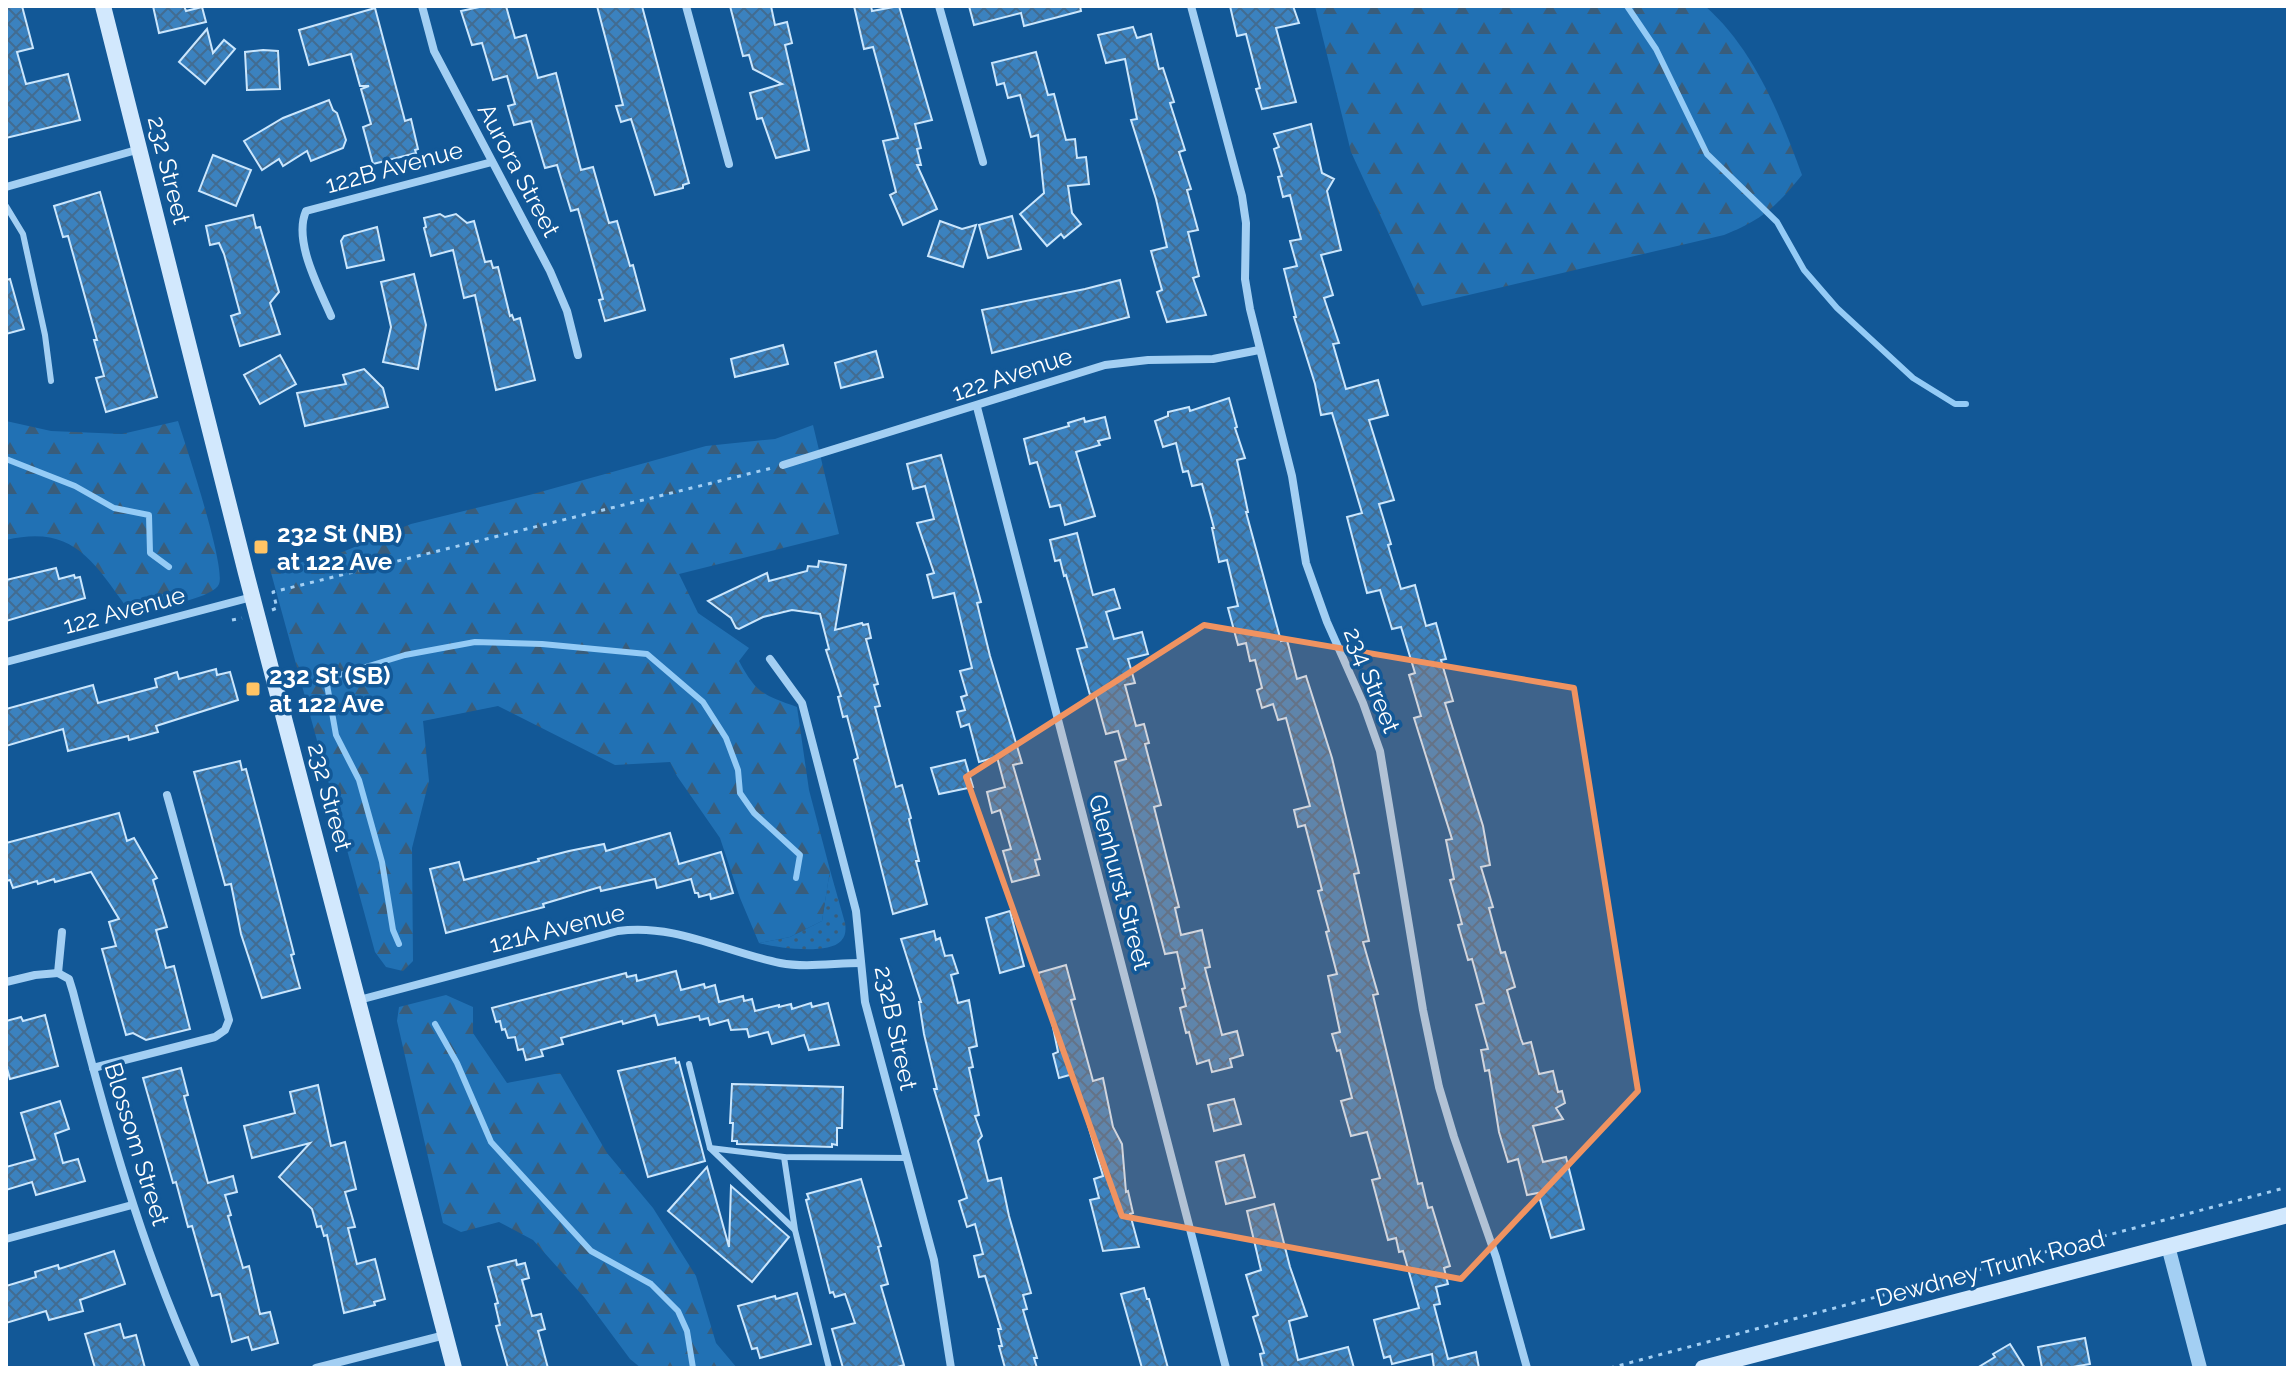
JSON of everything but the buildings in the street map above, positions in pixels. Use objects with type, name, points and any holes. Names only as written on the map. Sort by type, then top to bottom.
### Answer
[{"type":"main road","name":"232 Street","points":[[103,6],[252,597],[454,1368]]},
{"type":"main road","name":"Dewdney Trunk Road","points":[[1703,1368],[2288,1215]]},
{"type":"street","name":"Aurora Street","points":[[422,6],[434,51],[550,271],[567,311],[578,355]]},
{"type":"street","points":[[686,6],[729,164]]},
{"type":"street","points":[[939,6],[983,162]]},
{"type":"street","name":"234 Street","points":[[1191,6],[1242,196],[1246,223],[1247,291],[1292,476],[1303,546],[1312,582],[1380,751],[1436,1074],[1454,1137],[1496,1257],[1527,1368]]},
{"type":"street","points":[[6,187],[140,149]]},
{"type":"street","name":"122B Avenue","points":[[331,316],[311,269],[302,234],[306,211],[492,162]]},
{"type":"street","name":"122 Avenue","points":[[783,465],[1105,365],[1148,360],[1213,359],[1259,350]]},
{"type":"street","name":"Glenhurst Street","points":[[977,407],[1226,1368]]},
{"type":"street","name":"122 Avenue","points":[[6,662],[252,597]]},
{"type":"street","name":"232B Street","points":[[770,659],[802,703],[856,911],[865,1002],[934,1260],[951,1368]]},
{"type":"street","points":[[93,1068],[215,1037],[225,1030],[229,1020],[167,795]]},
{"type":"street","name":"121A Avenue","points":[[359,1000],[637,928],[676,933],[785,964],[861,963]]},
{"type":"street","points":[[6,982],[58,973],[62,932]]},
{"type":"street","name":"Blossom Street","points":[[58,973],[69,979],[132,1205],[196,1368]]},
{"type":"street","points":[[6,1239],[132,1205]]},
{"type":"street","points":[[2168,1246],[2200,1368]]},
{"type":"street","points":[[316,1368],[445,1335]]},
{"type":"lane","points":[[6,206],[23,234],[45,335],[51,381]]},
{"type":"lane","points":[[689,1064],[710,1148],[795,1230]]},
{"type":"lane","points":[[710,1148],[784,1157],[907,1158]]},
{"type":"lane","points":[[784,1157],[795,1230],[829,1368]]},
{"type":"path","points":[[274,609],[277,608],[273,592],[783,465]]},
{"type":"path","points":[[1610,1368],[2288,1187]]},
{"type":"highlighted area","points":[[1204,625],[1574,688],[1638,1091],[1461,1279],[1122,1216],[966,777]]},
{"type":"green space","points":[[1315,6],[1705,6],[1738,42],[1764,84],[1802,175],[1768,211],[1724,235],[1422,306],[1351,152]]},
{"type":"green space","points":[[6,421],[51,431],[122,434],[178,421],[217,555],[219,584],[208,593],[177,603],[147,608],[125,605],[90,560],[77,549],[47,537],[6,540]]},
{"type":"green space","points":[[813,425],[839,534],[679,574],[698,613],[749,648],[739,661],[750,680],[768,696],[797,707],[809,790],[830,870],[822,921],[790,937],[759,943],[720,838],[670,762],[615,765],[498,706],[423,721],[429,781],[412,848],[413,961],[403,971],[386,967],[375,952],[270,569],[335,555],[411,524],[706,446],[775,439]]},
{"type":"green space","points":[[830,870],[845,923],[841,941],[814,949],[759,943],[790,937],[822,921]]},
{"type":"green space","points":[[446,995],[473,1007],[473,1033],[507,1083],[560,1073],[607,1153],[653,1208],[696,1276],[716,1343],[737,1368],[641,1368],[630,1359],[584,1297],[533,1240],[499,1222],[461,1232],[443,1223],[397,1021],[399,1007]]},
{"type":"waterway","points":[[1627,6],[1656,49],[1707,154],[1777,222],[1804,270],[1837,308],[1913,378],[1955,404],[1966,404]]},
{"type":"waterway","points":[[6,459],[75,486],[114,508],[149,515],[150,553],[169,567]]},
{"type":"waterway","points":[[399,944],[393,930],[382,862],[359,780],[336,735],[326,679],[405,655],[475,642],[542,644],[647,654],[703,702],[726,738],[738,770],[740,793],[754,813],[800,855],[796,878]]},
{"type":"waterway","points":[[435,1024],[457,1063],[491,1142],[591,1251],[651,1284],[678,1311],[687,1331],[693,1368]]},
{"type":"place","name":"232 St (NB) at 122 Ave","points":[[261,547]]},
{"type":"place","name":"232 St (SB) at 122 Ave","points":[[253,689]]}]
